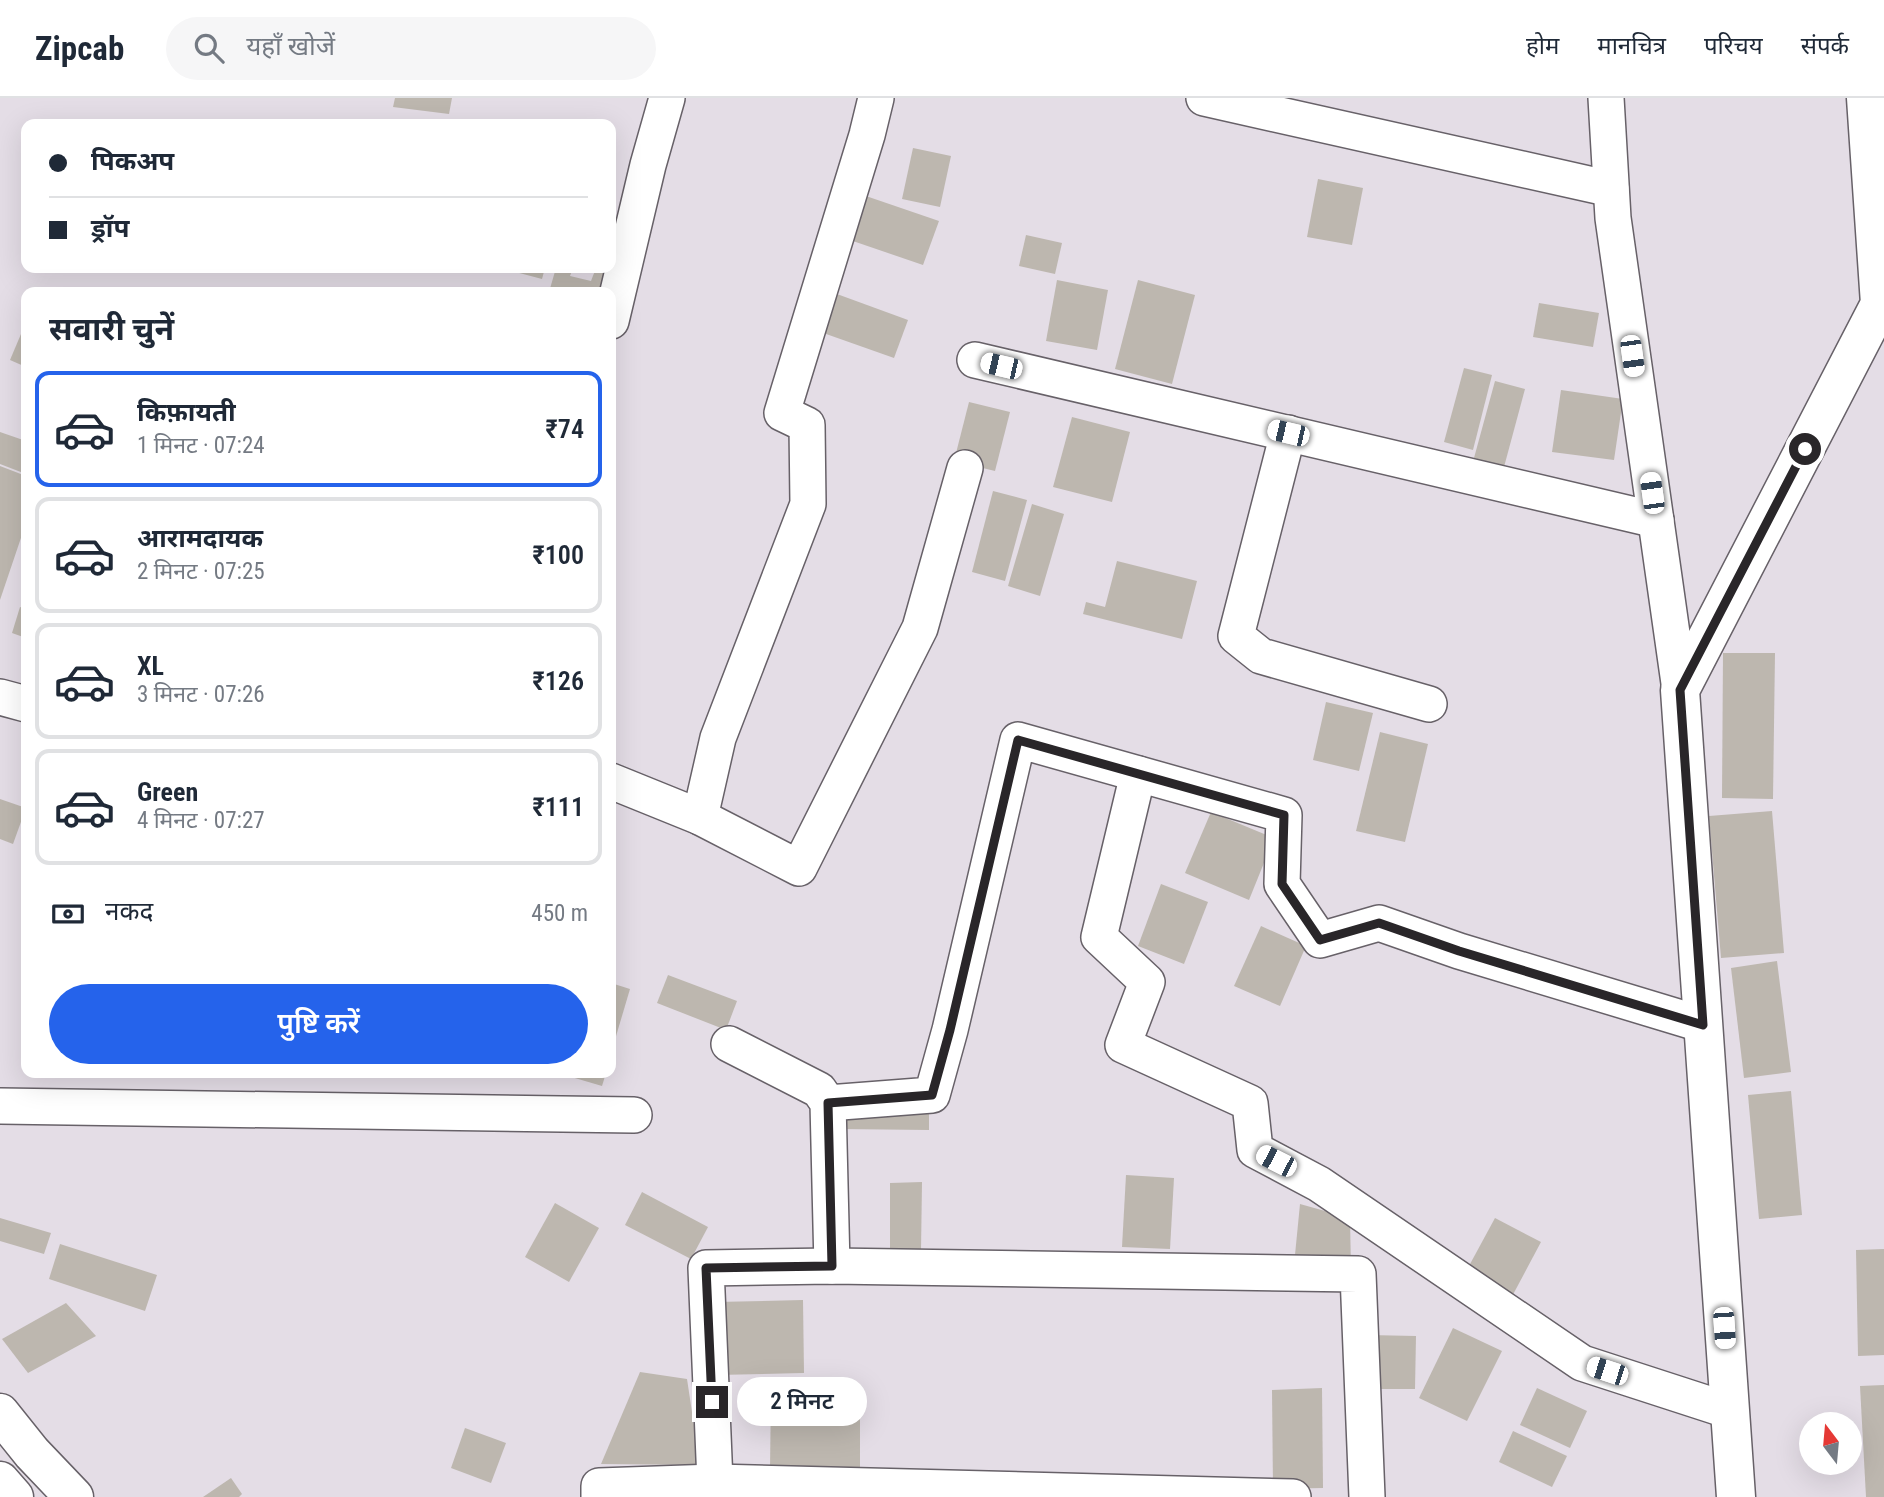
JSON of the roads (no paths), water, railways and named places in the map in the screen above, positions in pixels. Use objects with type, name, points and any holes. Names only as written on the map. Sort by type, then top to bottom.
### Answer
[{"type":"street","points":[[616,300],[667,98]]},
{"type":"street","points":[[700,817],[718,738],[807,504],[807,425],[782,413],[876,98]]},
{"type":"street","points":[[1204,98],[1611,190]]},
{"type":"street","points":[[1606,98],[1613,218],[1680,690],[1736,1497]]},
{"type":"street","points":[[1680,690],[1880,304],[1866,98]]},
{"type":"street","points":[[975,360],[1656,520]]},
{"type":"street","points":[[1288,433],[1236,636],[1261,656],[1429,704]]},
{"type":"street","points":[[616,782],[700,817],[799,868],[920,628],[965,468]]},
{"type":"street","points":[[0,698],[21,703]]},
{"type":"street","points":[[828,1103],[932,1095],[950,1030],[1018,740],[1284,815],[1282,884],[1320,940],[1379,923],[1472,955],[1703,1025]]},
{"type":"street","points":[[1138,774],[1099,937],[1147,982],[1123,1045],[1251,1103],[1255,1150],[1319,1184],[1582,1363],[1730,1411]]},
{"type":"street","points":[[729,1044],[819,1090],[828,1103],[832,1266]]},
{"type":"street","points":[[0,1106],[634,1115]]},
{"type":"street","points":[[715,1482],[706,1268],[832,1266],[1358,1275],[1367,1497]]},
{"type":"street","points":[[0,1412],[32,1454],[74,1497]]},
{"type":"street","points":[[0,1481],[14,1497]]},
{"type":"street","points":[[599,1497],[598,1486],[715,1482],[1293,1497]]}]
